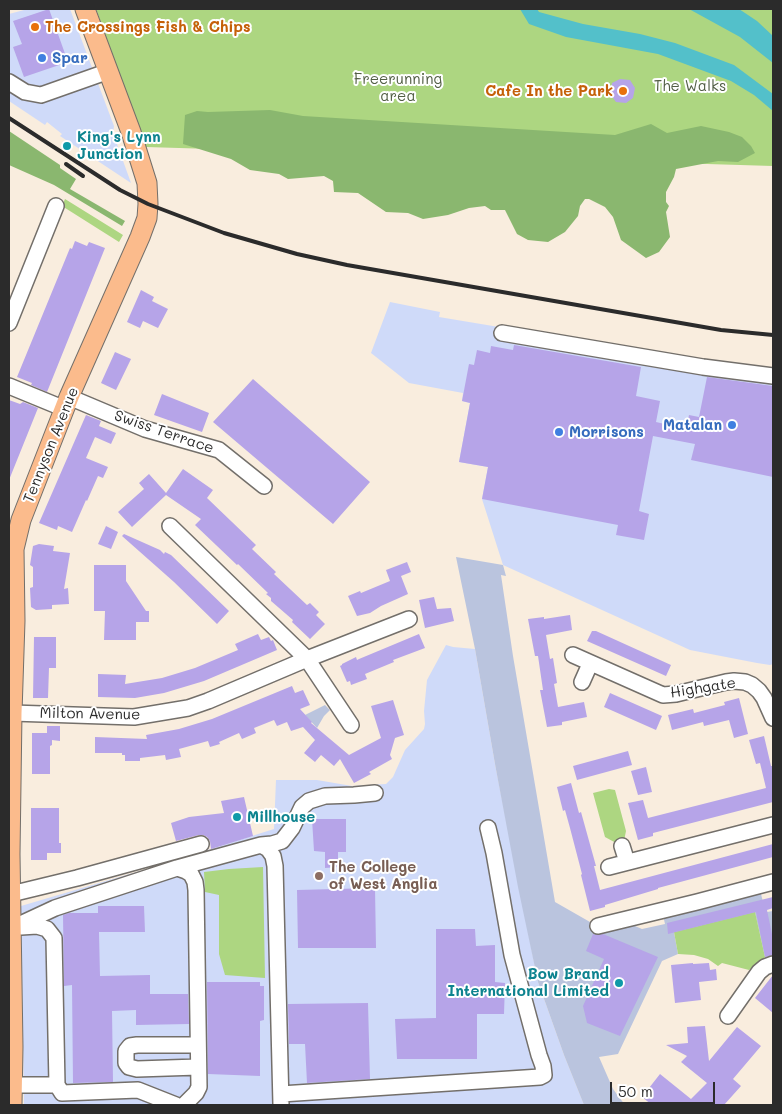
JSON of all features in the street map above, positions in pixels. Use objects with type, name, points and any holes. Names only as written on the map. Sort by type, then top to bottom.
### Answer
[{"type":"main road","name":"Tennyson Avenue","points":[[12,1105],[10,817],[16,621],[11,571],[14,549],[21,520],[67,403],[140,237],[147,218],[148,204],[147,184],[131,132],[85,9]]},
{"type":"street","points":[[9,82],[25,92],[41,95],[109,71]]},
{"type":"street","points":[[9,323],[56,206]]},
{"type":"street","points":[[502,334],[773,376]]},
{"type":"street","name":"Swiss Terrace","points":[[9,386],[219,450],[261,477]]},
{"type":"street","points":[[170,526],[307,659],[350,725]]},
{"type":"street","name":"Milton Avenue","points":[[12,713],[134,717],[188,708],[409,619]]},
{"type":"street","name":"Highgate","points":[[573,655],[663,695],[676,694],[726,682],[745,682],[759,691],[773,718]]},
{"type":"street","points":[[582,682],[590,664]]},
{"type":"street","points":[[12,928],[55,908],[177,868],[282,841],[292,828],[302,807],[309,800],[325,796],[375,793]]},
{"type":"street","points":[[609,867],[773,825]]},
{"type":"street","points":[[262,845],[273,856],[275,866],[281,1100],[540,1077],[544,1075],[544,1066],[539,1055],[512,955],[488,828]]},
{"type":"street","points":[[11,894],[201,844]]},
{"type":"street","points":[[622,846],[628,862]]},
{"type":"street","points":[[177,868],[191,874],[196,890],[199,1087],[196,1094],[184,1105]]},
{"type":"street","points":[[598,926],[651,920],[773,882]]},
{"type":"street","points":[[55,908],[56,1086]]},
{"type":"street","points":[[12,928],[37,926],[47,929],[54,938]]},
{"type":"street","points":[[728,1016],[755,976],[765,967],[773,964]]},
{"type":"street","points":[[197,1045],[136,1044],[130,1046],[126,1051],[126,1063],[137,1069],[198,1067]]},
{"type":"street","points":[[12,1085],[56,1086],[62,1092],[138,1090],[176,1105]]},
{"type":"shaded area","points":[[28,9],[70,9],[114,126],[113,133],[131,183],[60,136],[62,134],[47,122],[45,125],[9,101],[9,14]]},
{"type":"shaded area","points":[[390,302],[440,312],[439,317],[773,381],[773,664],[757,663],[690,650],[503,565],[482,499],[488,467],[459,462],[470,403],[462,401],[463,393],[409,383],[371,353]]},
{"type":"shaded area","points":[[456,557],[503,565],[506,576],[501,575],[513,656],[555,902],[604,930],[628,923],[642,929],[665,924],[663,915],[760,890],[765,910],[767,912],[773,911],[773,955],[765,957],[755,913],[674,932],[678,954],[662,961],[618,1054],[599,1057],[613,1089],[625,1105],[584,1105],[538,982],[518,887],[475,649]]},
{"type":"shaded area","name":"The College of West Anglia","points":[[446,645],[475,649],[495,764],[538,982],[584,1105],[24,1105],[21,906],[274,829],[276,780],[317,780],[352,786],[386,784],[393,777],[405,750],[424,729],[427,680]]},
{"type":"shaded area","points":[[325,705],[330,710],[317,728],[305,715]]},
{"type":"green space","name":"The Walks","points":[[96,9],[773,9],[773,166],[146,147]]},
{"type":"green space","points":[[270,110],[303,116],[615,135],[651,124],[667,133],[701,126],[742,137],[755,153],[738,162],[718,161],[676,169],[666,192],[666,202],[669,206],[666,212],[670,237],[659,252],[646,258],[621,240],[613,217],[605,207],[589,199],[585,199],[580,206],[578,216],[565,232],[548,242],[528,240],[517,234],[505,210],[491,210],[485,206],[423,219],[408,213],[386,212],[358,193],[334,192],[333,181],[324,176],[288,179],[279,174],[250,170],[231,159],[183,144],[185,115],[197,111]]},
{"type":"green space","points":[[9,131],[60,165],[60,168],[76,179],[70,189],[125,221],[122,226],[54,185],[9,165]]},
{"type":"green space","points":[[65,199],[123,235],[119,242],[62,206]]},
{"type":"green space","points":[[609,789],[615,790],[626,831],[624,841],[616,843],[605,837],[593,793]]},
{"type":"green space","points":[[263,867],[265,978],[225,975],[219,954],[219,895],[205,892],[204,872]]},
{"type":"green space","points":[[755,912],[765,957],[749,970],[722,963],[718,966],[708,959],[694,955],[678,954],[674,932]]},
{"type":"water","points":[[520,9],[537,9],[539,12],[583,24],[640,34],[675,43],[734,65],[773,94],[773,111],[754,95],[731,81],[658,54],[566,37],[529,24]]},
{"type":"water","points":[[689,9],[739,9],[757,21],[773,36],[773,63],[740,37]]},
{"type":"building","name":"Spar","points":[[49,9],[68,62],[24,77],[13,47],[22,44],[13,21]]},
{"type":"building","name":"Cafe In the Park","points":[[620,79],[630,80],[635,88],[633,98],[626,103],[616,102],[610,94],[612,83]]},
{"type":"building","points":[[75,241],[87,246],[89,242],[105,248],[47,392],[17,377],[70,248],[72,249]]},
{"type":"building","points":[[141,290],[154,297],[152,301],[168,309],[158,328],[143,321],[140,328],[127,322]]},
{"type":"building","name":"Morrisons","points":[[514,345],[641,367],[636,396],[660,401],[656,422],[686,429],[689,415],[699,417],[707,377],[773,386],[773,477],[691,460],[695,444],[653,436],[639,511],[649,514],[644,540],[616,535],[618,525],[482,499],[488,467],[459,462],[470,403],[462,401],[469,364],[474,365],[477,350],[490,353],[491,346],[513,350]]},
{"type":"building","points":[[115,352],[131,359],[116,390],[101,383]]},
{"type":"building","points":[[253,379],[370,482],[333,524],[213,422]]},
{"type":"building","points":[[162,394],[209,413],[202,432],[154,415]]},
{"type":"building","points":[[9,400],[20,404],[23,402],[38,408],[9,480]]},
{"type":"building","points":[[86,415],[101,421],[99,426],[116,433],[111,444],[95,437],[86,458],[108,467],[103,478],[98,476],[72,532],[58,526],[57,530],[39,523]]},
{"type":"building","points":[[183,469],[213,490],[207,498],[256,545],[252,549],[276,572],[274,574],[307,605],[310,603],[319,612],[316,615],[325,624],[310,639],[292,622],[293,620],[271,601],[271,598],[266,594],[268,593],[195,525],[201,519],[166,495],[132,527],[118,512],[144,489],[139,483],[149,474],[166,493]]},
{"type":"building","points":[[106,526],[118,532],[111,549],[98,544]]},
{"type":"building","points":[[124,534],[160,550],[164,554],[165,552],[171,555],[229,611],[217,624],[174,582],[122,536]]},
{"type":"building","points":[[39,544],[54,546],[53,551],[70,553],[64,589],[68,588],[69,604],[52,605],[52,609],[36,610],[31,607],[30,588],[33,587],[33,567],[30,565],[33,546]]},
{"type":"building","points":[[407,562],[411,572],[401,576],[408,594],[370,613],[357,616],[348,596],[360,591],[361,593],[390,581],[386,570]]},
{"type":"building","points":[[94,565],[126,565],[126,581],[146,611],[149,611],[149,622],[136,622],[136,640],[104,640],[105,611],[94,611]]},
{"type":"building","points":[[434,597],[437,609],[451,608],[454,621],[425,628],[419,600]]},
{"type":"building","points":[[570,615],[572,630],[546,635],[550,659],[553,658],[557,683],[554,684],[558,707],[584,702],[587,717],[562,722],[562,725],[547,727],[540,690],[543,690],[538,656],[535,656],[528,619],[544,617],[544,619]]},
{"type":"building","points":[[592,631],[596,631],[671,665],[666,676],[587,641]]},
{"type":"building","points":[[258,634],[261,640],[269,637],[271,641],[273,640],[277,650],[204,681],[164,693],[135,698],[98,697],[98,674],[126,675],[125,684],[162,678],[195,668],[238,650],[235,644]]},
{"type":"building","points":[[419,634],[425,648],[393,660],[394,662],[365,674],[367,679],[351,685],[350,681],[347,682],[340,666],[342,664],[356,657],[357,660]]},
{"type":"building","points":[[34,637],[56,637],[56,668],[49,668],[48,698],[33,698]]},
{"type":"building","points":[[292,686],[295,693],[303,690],[310,705],[300,709],[311,723],[349,755],[381,738],[371,706],[393,700],[404,735],[395,738],[390,755],[392,759],[354,783],[340,759],[334,766],[321,755],[315,762],[304,753],[315,740],[303,727],[291,731],[287,722],[277,726],[274,720],[254,728],[256,733],[242,739],[239,733],[219,742],[220,744],[210,747],[208,741],[179,749],[181,757],[166,760],[165,755],[140,758],[140,761],[125,761],[125,755],[122,755],[122,753],[95,753],[95,737],[147,739],[146,735],[179,729],[212,719]]},
{"type":"building","points":[[610,693],[662,716],[656,730],[604,707]]},
{"type":"building","points":[[739,698],[748,734],[734,738],[729,720],[704,726],[703,722],[672,730],[668,715],[693,709],[694,713],[725,705],[724,702]]},
{"type":"building","points":[[47,726],[60,726],[60,741],[52,740],[52,745],[50,746],[50,774],[32,774],[32,733],[47,733]]},
{"type":"building","points":[[764,736],[771,766],[773,766],[773,802],[653,833],[653,836],[638,840],[628,803],[643,800],[648,818],[766,788],[760,763],[756,764],[749,740]]},
{"type":"building","points":[[628,751],[632,765],[577,780],[573,766]]},
{"type":"building","points":[[646,767],[652,792],[638,795],[631,771]]},
{"type":"building","points":[[571,783],[596,866],[594,866],[600,890],[773,844],[773,857],[658,888],[590,911],[570,828],[565,810],[563,811],[557,787]]},
{"type":"building","points":[[244,797],[253,836],[211,849],[210,841],[203,835],[176,841],[171,823],[189,817],[224,813],[221,801]]},
{"type":"building","points":[[31,808],[59,808],[59,843],[61,843],[61,853],[47,853],[47,860],[31,860]]},
{"type":"building","points":[[312,819],[346,819],[346,852],[338,852],[338,867],[325,868],[325,852],[314,851]]},
{"type":"building","points":[[375,888],[376,948],[298,948],[297,890]]},
{"type":"building","points":[[773,897],[773,908],[767,910],[773,939],[773,955],[765,957],[756,912],[668,934],[667,923]]},
{"type":"building","points":[[98,906],[144,906],[145,932],[99,932],[100,976],[150,975],[150,994],[188,994],[189,1024],[136,1025],[136,1010],[112,1011],[113,1082],[73,1083],[72,985],[64,986],[63,915],[69,913],[98,913]]},
{"type":"building","points":[[436,929],[475,929],[476,946],[495,945],[495,982],[505,983],[504,1014],[477,1014],[477,1059],[397,1059],[395,1019],[436,1018]]},
{"type":"building","name":"Bow Brand International Limited","points":[[593,934],[603,934],[658,957],[620,1036],[587,1023],[583,1006],[604,959],[586,951]]},
{"type":"building","points":[[709,963],[710,970],[716,969],[717,980],[699,982],[701,1000],[675,1003],[671,965]]},
{"type":"building","points":[[773,975],[773,1013],[755,998]]},
{"type":"building","points":[[207,982],[260,982],[260,986],[264,986],[264,1020],[260,1021],[260,1076],[208,1074]]},
{"type":"building","points":[[368,1003],[370,1079],[307,1083],[305,1044],[289,1044],[288,1004]]},
{"type":"building","points":[[705,1026],[709,1061],[737,1027],[761,1046],[733,1079],[741,1086],[724,1105],[652,1105],[642,1097],[660,1074],[691,1099],[707,1083],[681,1062],[687,1056],[666,1045],[688,1043],[687,1027]]},
{"type":"railway","points":[[9,118],[120,190],[148,204],[224,233],[297,254],[347,265],[721,330],[773,335]]},
{"type":"railway","points":[[66,164],[83,176]]},
{"type":"place","name":"The Crossings Fish & Chips","points":[[35,27]]},
{"type":"place","name":"Spar","points":[[42,58]]},
{"type":"place","name":"Cafe In the Park","points":[[623,91]]},
{"type":"place","name":"King's Lynn Junction","points":[[67,146]]},
{"type":"place","name":"Matalan","points":[[732,425]]},
{"type":"place","name":"Morrisons","points":[[559,432]]},
{"type":"place","name":"Millhouse","points":[[237,817]]},
{"type":"place","name":"The College of West Anglia","points":[[319,876]]},
{"type":"place","name":"Bow Brand International Limited","points":[[619,983]]},
{"type":"park label","name":"Freerunning area","points":[[398,88]]}]
